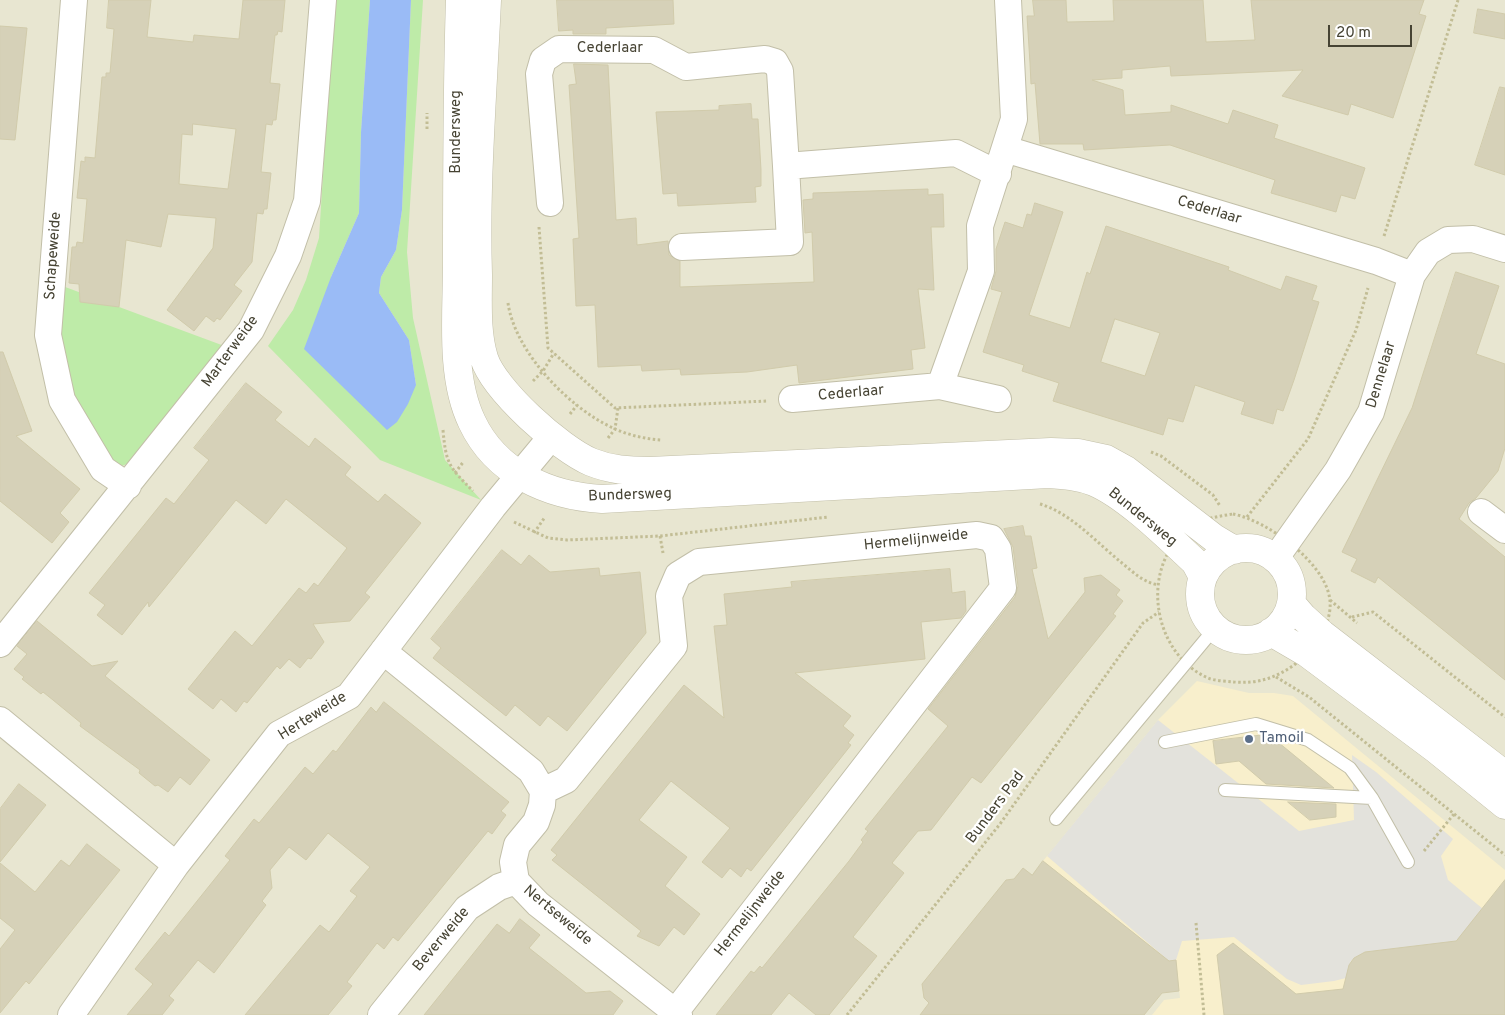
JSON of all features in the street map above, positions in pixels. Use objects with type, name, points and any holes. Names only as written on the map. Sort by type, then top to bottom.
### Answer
[{"type":"street","name":"Schapeweide","points":[[74,0],[48,335],[62,400],[103,469],[128,486]]},
{"type":"street","name":"Marterweide","points":[[0,644],[251,330],[288,256],[308,201],[323,0]]},
{"type":"street","name":"Bundersweg","points":[[460,0],[456,100],[458,372],[472,422],[498,458],[518,474],[540,487],[563,494],[602,499],[1048,474],[1070,476],[1093,482],[1114,492],[1195,562],[1203,577]]},
{"type":"street","name":"Bundersweg","points":[[486,0],[476,207],[479,331],[484,359],[498,381],[513,401],[552,436],[589,461],[618,471],[694,470],[1050,452],[1078,453],[1106,459],[1210,520],[1214,538],[1234,550]]},
{"type":"street","points":[[940,386],[981,271],[980,226],[1014,119],[1008,0]]},
{"type":"street","name":"Cederlaar","points":[[550,203],[539,74],[543,60],[560,49],[654,50],[686,67],[765,59],[774,62],[780,71],[790,242],[682,247]]},
{"type":"street","name":"Cederlaar","points":[[1005,149],[1376,261],[1412,275]]},
{"type":"street","points":[[786,166],[956,153],[998,174]]},
{"type":"street","name":"Dennelaar","points":[[1282,550],[1338,470],[1371,412],[1412,275],[1428,252],[1448,240],[1473,239],[1505,249]]},
{"type":"street","name":"Cederlaar","points":[[792,399],[940,386],[998,399]]},
{"type":"street","name":"Herteweide","points":[[176,865],[279,734],[349,696],[518,474],[552,436]]},
{"type":"street","points":[[1481,512],[1505,530]]},
{"type":"street","name":"Hermelijnweide","points":[[543,791],[566,780],[674,646],[669,596],[678,575],[699,562],[977,535],[991,538],[998,549],[1003,588],[676,1014]]},
{"type":"street","points":[[1234,550],[1282,550],[1289,579],[1291,602],[1284,619],[1271,632],[1248,640],[1225,635],[1215,628],[1206,617],[1200,591],[1203,577],[1215,560],[1234,550]]},
{"type":"street","points":[[1291,602],[1303,617],[1315,644],[1437,750],[1505,806]]},
{"type":"street","points":[[1271,632],[1315,644],[1505,775]]},
{"type":"street","points":[[383,651],[531,771],[543,791]]},
{"type":"street","points":[[0,720],[176,865],[71,1015]]},
{"type":"street","name":"Nertseweide","points":[[543,791],[542,805],[536,822],[517,845],[513,862],[516,881],[538,904],[676,1014]]},
{"type":"street","name":"Beverweide","points":[[381,1015],[466,908],[499,887],[516,881]]},
{"type":"lane","points":[[1056,818],[1215,628]]},
{"type":"lane","points":[[1165,742],[1256,724],[1308,740],[1350,768],[1413,860]]},
{"type":"lane","points":[[1225,790],[1372,798]]},
{"type":"path","points":[[427,111],[427,131]]},
{"type":"path","points":[[550,203],[538,210],[548,348],[615,408],[792,399]]},
{"type":"path","points":[[507,296],[508,306],[522,342],[543,371],[577,405],[614,429],[648,439],[663,441]]},
{"type":"path","points":[[543,371],[554,353]]},
{"type":"path","points":[[614,429],[618,408]]},
{"type":"path","points":[[442,422],[446,457],[455,473],[493,507],[534,533],[548,538],[567,540],[660,536],[837,516]]},
{"type":"path","points":[[1145,450],[1161,456],[1213,495],[1219,502],[1210,520]]},
{"type":"path","points":[[1032,502],[1051,507],[1143,580],[1158,585]]},
{"type":"path","points":[[1247,516],[1272,529],[1282,550],[1311,563],[1324,584],[1330,600],[1315,644],[1276,677],[1242,683],[1208,678],[1186,663],[1172,648],[1164,632],[1159,612],[1158,585],[1167,556],[1175,544],[1210,520],[1247,516]]},
{"type":"path","name":"Bunders Pad","points":[[847,1015],[1000,824],[1143,623],[1159,612]]},
{"type":"path","points":[[1352,617],[1373,612],[1505,717]]},
{"type":"path","points":[[1276,677],[1309,698],[1505,854]]},
{"type":"path","points":[[1413,860],[1454,814]]},
{"type":"path","points":[[1196,923],[1204,1015]]},
{"type":"shaded area","points":[[0,0],[1505,0],[1505,1015],[0,1015]]},
{"type":"shaded area","points":[[1197,681],[1249,693],[1274,693],[1293,696],[1505,870],[1505,1015],[1152,1015],[1164,1000],[1180,998],[1176,960],[1169,961],[1043,861],[1158,720]]},
{"type":"shaded area","points":[[1158,720],[1299,831],[1354,820],[1352,755],[1376,772],[1453,839],[1441,856],[1448,880],[1483,909],[1456,942],[1365,952],[1351,961],[1346,978],[1334,981],[1301,985],[1287,979],[1234,937],[1182,941],[1176,960],[1169,961],[1047,856]]},
{"type":"green space","points":[[334,0],[370,0],[361,132],[359,213],[331,277],[416,385],[409,340],[379,293],[381,277],[396,250],[402,210],[411,0],[423,0],[407,252],[413,318],[445,460],[481,500],[380,460],[268,346],[293,310],[306,280],[319,238]]},
{"type":"green space","points":[[49,281],[227,347],[129,463],[117,468],[70,414]]},
{"type":"water","points":[[370,0],[411,0],[402,210],[396,250],[381,277],[379,293],[409,340],[416,385],[408,404],[397,422],[387,430],[304,349],[331,277],[359,213],[361,132]]},
{"type":"building","points":[[109,0],[151,0],[147,37],[193,42],[194,35],[239,39],[243,0],[285,0],[282,32],[278,31],[277,35],[275,35],[270,83],[280,84],[276,120],[273,120],[272,125],[266,124],[261,172],[271,173],[267,209],[264,209],[263,214],[257,213],[252,262],[234,285],[242,291],[220,320],[217,318],[214,322],[206,316],[194,331],[167,310],[213,248],[216,218],[168,214],[161,247],[126,240],[119,307],[80,302],[79,284],[69,283],[72,247],[76,247],[77,242],[83,243],[87,199],[77,198],[81,161],[85,162],[85,157],[95,158],[102,77],[106,77],[106,73],[110,73],[114,29],[107,28]],"holes":[[[193,124],[236,129],[228,189],[179,184],[182,134],[192,135]]]},
{"type":"building","points":[[557,0],[673,0],[674,24],[606,28],[606,34],[573,34],[573,30],[559,31]]},
{"type":"building","points":[[1033,0],[1066,0],[1067,22],[1114,21],[1113,0],[1203,0],[1206,42],[1255,40],[1251,0],[1424,0],[1419,14],[1426,16],[1393,118],[1351,104],[1348,115],[1282,96],[1303,70],[1171,76],[1170,66],[1122,70],[1122,78],[1092,80],[1123,90],[1125,115],[1171,112],[1171,105],[1228,124],[1233,110],[1278,125],[1274,138],[1365,168],[1355,199],[1341,195],[1336,212],[1271,193],[1275,180],[1170,145],[1084,150],[1083,144],[1040,144],[1035,83],[1031,84],[1027,16],[1034,16]]},
{"type":"building","points":[[1478,9],[1505,14],[1505,39],[1474,33]]},
{"type":"building","points":[[0,26],[27,28],[15,140],[0,139]]},
{"type":"building","points":[[574,64],[608,65],[616,220],[636,218],[637,245],[668,241],[669,255],[680,261],[680,287],[814,282],[812,232],[805,233],[803,200],[813,199],[813,193],[928,189],[928,195],[943,194],[944,227],[931,227],[934,290],[918,289],[925,348],[911,350],[913,369],[799,383],[797,365],[747,372],[681,375],[680,369],[642,371],[641,365],[598,367],[595,305],[576,306],[573,239],[579,238],[569,85],[576,84]]},
{"type":"building","points":[[1500,87],[1505,88],[1505,175],[1475,165]]},
{"type":"building","points":[[751,104],[752,119],[758,119],[761,170],[761,186],[755,187],[756,202],[678,206],[677,193],[663,194],[656,112],[719,110],[719,106]]},
{"type":"building","points":[[1035,203],[1063,212],[1029,315],[1070,328],[1087,272],[1090,274],[1106,226],[1229,267],[1228,270],[1281,290],[1286,276],[1317,286],[1312,300],[1319,302],[1283,411],[1277,409],[1273,424],[1241,414],[1245,402],[1195,385],[1183,422],[1168,418],[1163,435],[1053,401],[1059,383],[1022,371],[1024,365],[983,352],[1002,292],[991,289],[996,271],[996,249],[1005,222],[1023,228],[1027,214],[1031,215]],"holes":[[[1115,319],[1160,333],[1145,376],[1101,362]]]},
{"type":"building","points":[[1456,272],[1499,286],[1476,354],[1505,364],[1505,448],[1498,471],[1476,498],[1469,503],[1459,519],[1505,557],[1505,680],[1378,577],[1375,583],[1351,571],[1357,559],[1342,552],[1412,408]]},
{"type":"building","points":[[0,352],[3,352],[32,431],[16,436],[80,489],[60,513],[69,522],[52,543],[0,501]]},
{"type":"building","points":[[246,383],[282,412],[275,420],[309,447],[315,438],[351,467],[345,475],[378,502],[385,494],[421,523],[365,593],[370,597],[350,621],[313,624],[324,642],[311,659],[308,658],[300,668],[289,659],[280,669],[277,666],[247,703],[244,701],[236,712],[221,699],[213,709],[188,689],[235,631],[252,646],[299,588],[306,593],[314,583],[318,586],[347,548],[286,499],[266,524],[236,500],[149,607],[148,602],[122,635],[97,615],[105,605],[89,593],[166,498],[174,504],[209,460],[194,448]]},
{"type":"building","points":[[1023,526],[1025,536],[1031,536],[1037,568],[1032,569],[1048,639],[1085,592],[1084,578],[1101,575],[1120,590],[1116,595],[1123,601],[1113,614],[1116,616],[981,783],[972,777],[931,830],[918,831],[892,863],[904,873],[853,937],[877,956],[829,1015],[816,1015],[789,993],[771,1015],[716,1015],[751,971],[754,973],[760,966],[762,968],[849,861],[863,842],[861,840],[868,831],[865,829],[948,726],[928,709],[1015,597],[1018,586],[1013,547],[1004,529]]},
{"type":"building","points":[[502,550],[521,565],[529,555],[550,572],[599,568],[600,576],[640,572],[646,633],[567,731],[548,716],[540,726],[515,705],[506,716],[433,658],[441,648],[431,639]]},
{"type":"building","points":[[950,569],[952,593],[965,591],[966,611],[961,618],[921,622],[925,659],[795,673],[851,716],[843,726],[854,735],[848,743],[851,745],[751,871],[747,868],[741,877],[730,868],[722,878],[702,862],[730,828],[671,781],[639,820],[687,857],[665,886],[700,914],[684,935],[674,927],[659,946],[637,936],[641,931],[552,860],[557,855],[551,850],[684,685],[724,718],[714,626],[727,625],[724,594],[792,587],[791,582]]},
{"type":"building","points":[[37,621],[92,666],[118,661],[105,676],[210,760],[190,785],[180,777],[168,792],[158,785],[155,786],[139,773],[140,770],[80,726],[81,723],[53,700],[43,692],[41,694],[22,679],[24,677],[14,669],[27,654],[17,646]]},
{"type":"building","points":[[384,702],[509,802],[501,811],[506,815],[492,834],[488,831],[398,941],[393,937],[384,949],[377,943],[347,982],[352,986],[328,1015],[245,1015],[320,925],[329,932],[357,896],[350,891],[370,867],[328,833],[306,860],[289,847],[270,870],[272,888],[262,901],[266,905],[214,973],[198,960],[169,996],[174,1000],[162,1015],[127,1015],[153,984],[135,969],[165,932],[169,936],[230,860],[225,856],[254,819],[259,823],[305,767],[313,774],[333,750],[336,752],[371,707],[376,712]]},
{"type":"building","points":[[1263,735],[1273,738],[1334,788],[1266,784],[1239,761],[1216,764],[1213,741]]},
{"type":"building","points":[[19,784],[46,805],[0,862],[0,809]]},
{"type":"building","points":[[1288,802],[1336,804],[1336,817],[1310,820]]},
{"type":"building","points":[[87,844],[120,870],[29,984],[26,981],[0,1013],[0,949],[15,930],[0,918],[0,863],[35,892],[61,860],[69,866]]},
{"type":"building","points":[[1043,861],[1169,961],[1176,960],[1179,991],[1162,993],[1144,1015],[920,1015],[929,1003],[924,998],[922,984],[1006,880],[1014,879],[1023,868],[1032,875]]},
{"type":"building","points":[[1505,880],[1505,1015],[1224,1015],[1217,955],[1233,943],[1296,994],[1343,989],[1349,965],[1354,958],[1365,952],[1456,941]]},
{"type":"building","points":[[520,919],[540,935],[529,948],[586,993],[610,991],[623,1001],[613,1015],[424,1015],[497,924],[509,933]]},
{"type":"place","name":"Tamoil","points":[[1249,739]]}]
